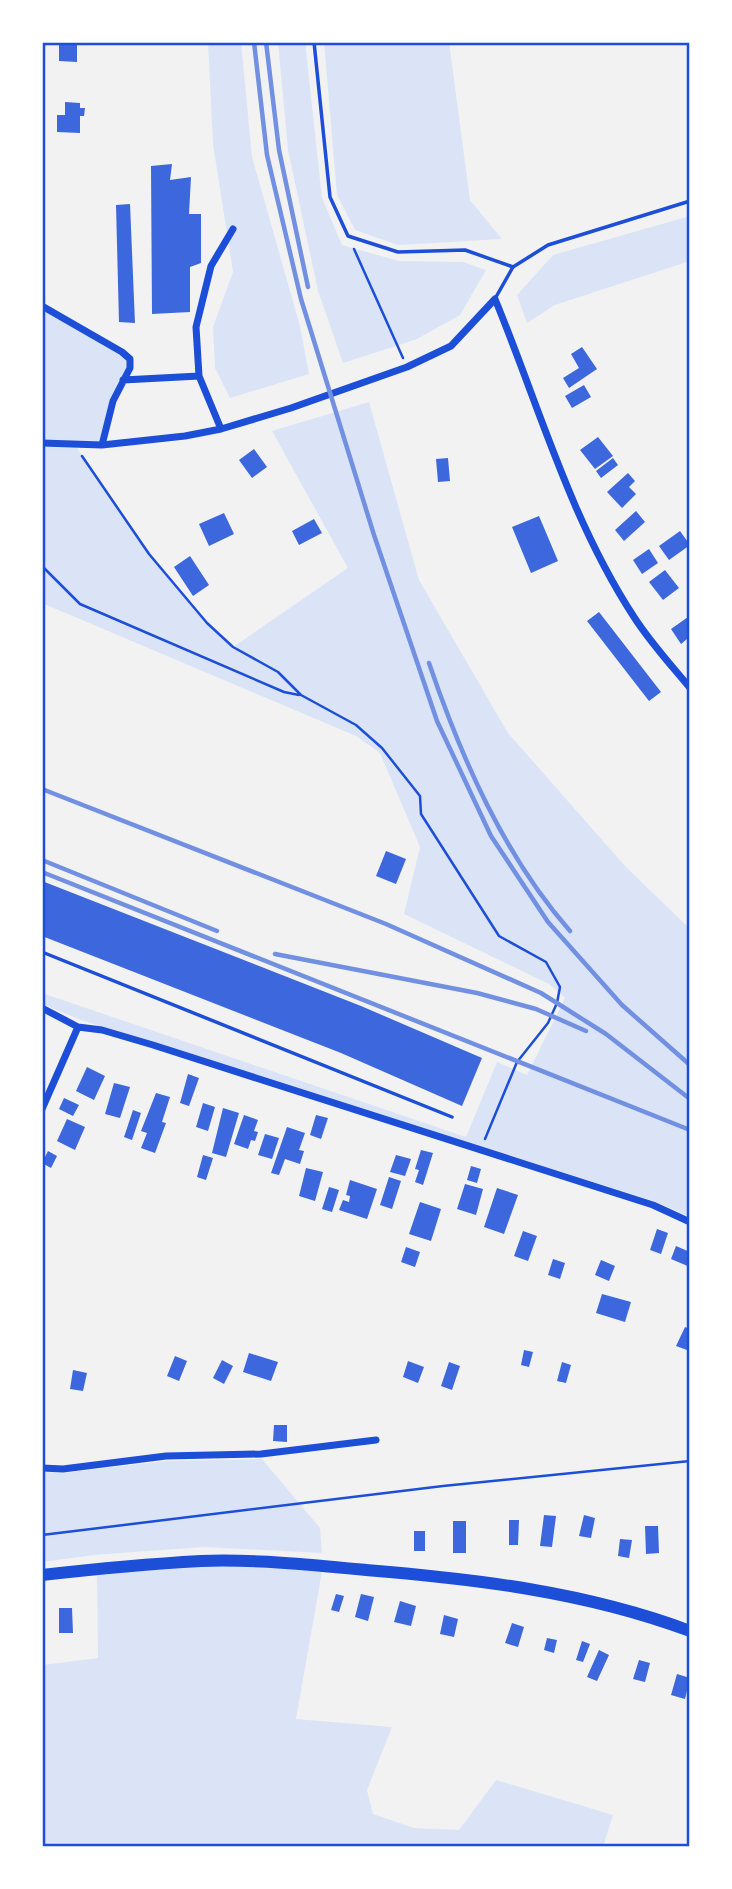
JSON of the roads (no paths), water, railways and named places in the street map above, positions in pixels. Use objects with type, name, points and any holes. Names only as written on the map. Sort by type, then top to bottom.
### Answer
[{"type":"main road","points":[[42,1575],[204,1561],[323,1566],[457,1578],[528,1589],[589,1601],[661,1620],[690,1631]]},
{"type":"street","points":[[220,429],[199,376],[196,327],[211,266],[233,229]]},
{"type":"street","points":[[42,443],[102,446],[185,436],[220,429],[291,408],[407,367],[451,346],[495,299],[557,465],[589,536],[634,617],[690,688]]},
{"type":"street","points":[[42,306],[130,359],[130,368],[113,401],[102,446]]},
{"type":"street","points":[[123,380],[199,376]]},
{"type":"street","points":[[42,1008],[78,1027],[102,1030],[153,1045],[653,1205],[690,1222]]},
{"type":"street","points":[[42,1110],[78,1027]]},
{"type":"street","points":[[42,1468],[63,1469],[166,1456],[261,1454],[376,1440]]},
{"type":"lane","points":[[314,42],[330,197],[348,236],[398,252],[465,250],[513,267]]},
{"type":"lane","points":[[495,299],[513,267],[548,246],[690,201]]},
{"type":"lane","points":[[42,952],[452,1117]]},
{"type":"railway","points":[[254,42],[267,155],[301,299],[374,535],[437,721],[491,836],[548,922],[622,1005],[690,1065]]},
{"type":"railway","points":[[266,42],[279,150],[308,287]]},
{"type":"railway","points":[[429,663],[455,734],[487,804],[525,871],[570,931]]},
{"type":"railway","points":[[42,789],[386,924],[541,993],[606,1034],[690,1099]]},
{"type":"railway","points":[[42,860],[217,931]]},
{"type":"railway","points":[[42,872],[690,1130]]},
{"type":"railway","points":[[275,954],[477,993],[536,1009],[586,1031]]}]
